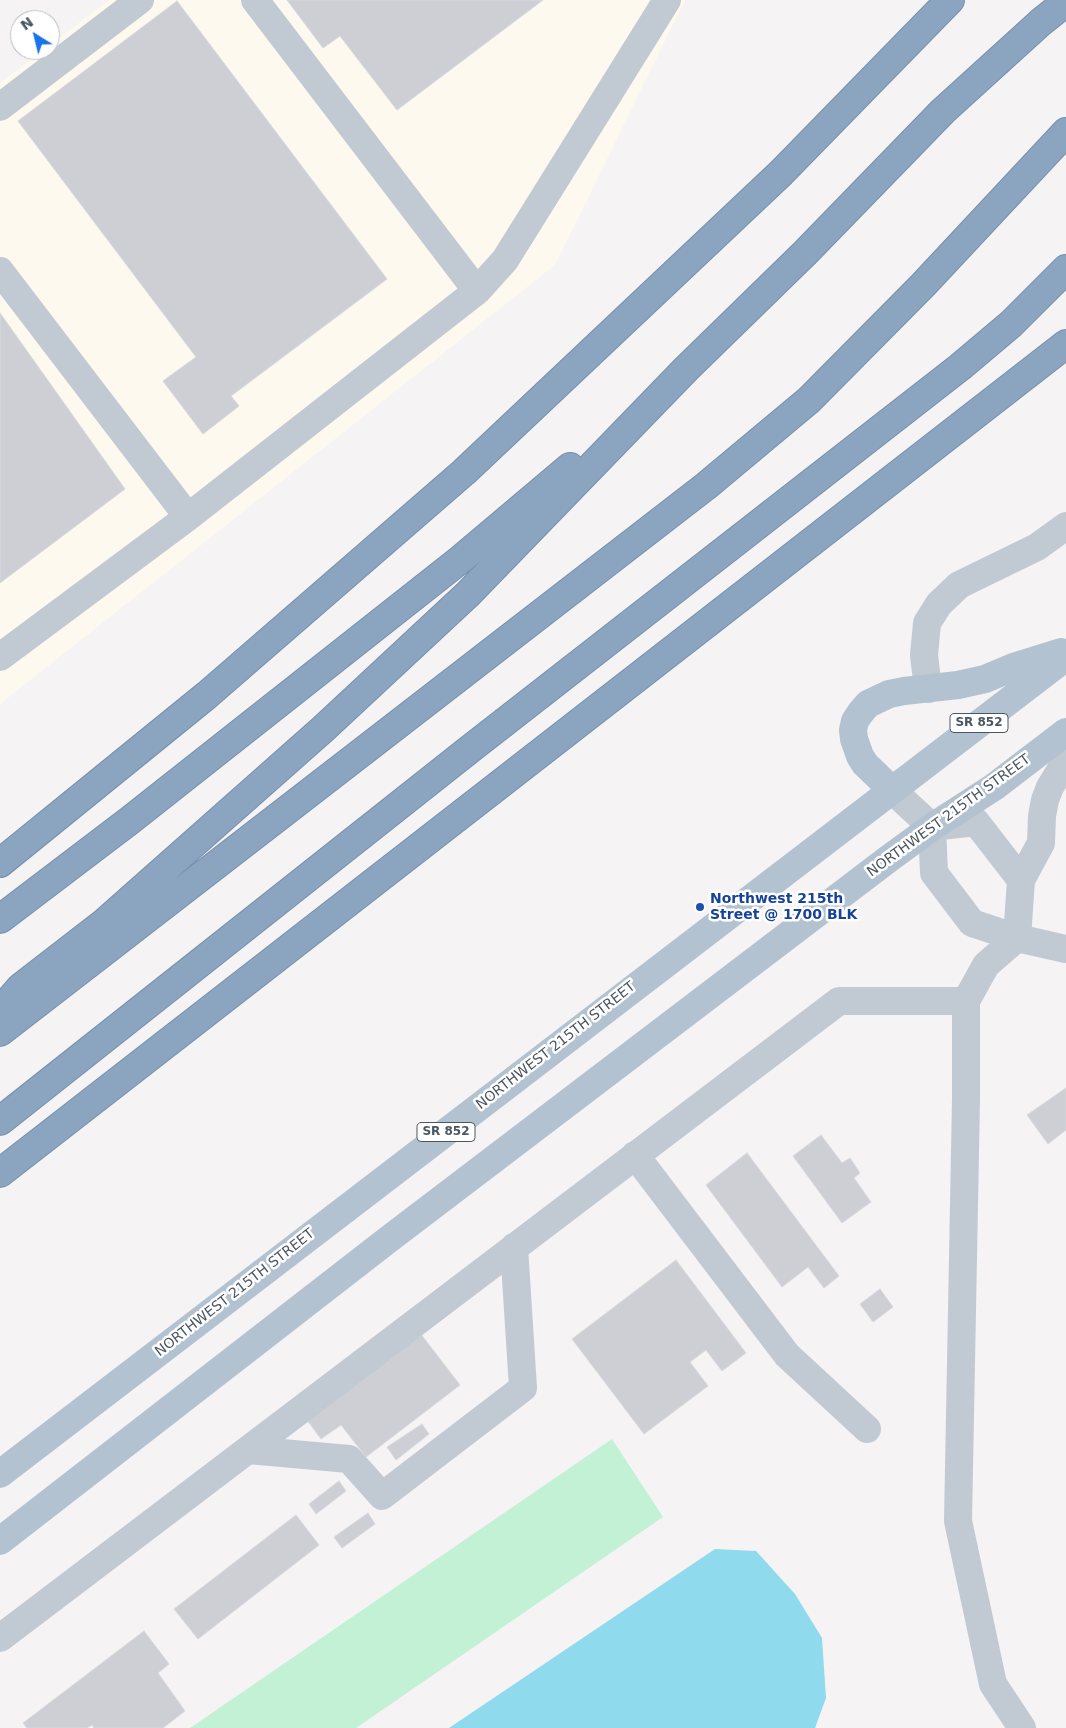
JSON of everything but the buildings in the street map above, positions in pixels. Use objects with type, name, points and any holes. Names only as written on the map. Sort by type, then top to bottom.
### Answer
[{"type":"highway","points":[[0,862],[207,694],[464,472],[781,173],[950,0]]},
{"type":"highway","points":[[0,1011],[22,987],[106,922],[323,729],[468,594],[686,369],[812,246],[943,111],[1041,22],[1066,2]]},
{"type":"highway","points":[[0,1032],[706,486],[809,400],[924,285],[1066,132]]},
{"type":"highway","points":[[0,1121],[470,749],[953,373],[1011,324],[1066,269]]},
{"type":"highway","points":[[0,1173],[1066,344]]},
{"type":"highway","points":[[0,920],[129,821],[461,559],[686,369]]},
{"type":"main road","points":[[892,790],[865,764],[854,739],[853,730],[856,721],[868,704],[904,690],[985,679],[1016,666],[1066,651]]},
{"type":"main road","name":"NORTHWEST 215TH STREET","points":[[0,1474],[1066,656]]},
{"type":"main road","name":"NORTHWEST 215TH STREET","points":[[0,1541],[390,1239],[887,860],[932,827],[994,787],[1066,732]]},
{"type":"lane","points":[[0,107],[140,0]]},
{"type":"lane","points":[[255,0],[477,291]]},
{"type":"lane","points":[[0,657],[188,517],[477,291],[506,260],[668,0]]},
{"type":"lane","points":[[0,271],[188,517]]},
{"type":"lane","points":[[928,688],[924,655],[927,623],[940,604],[960,585],[1037,547],[1066,526]]},
{"type":"lane","points":[[1022,1728],[993,1684],[958,1522],[977,1100],[966,1001],[986,965],[1017,938],[1021,880],[1041,842],[1044,800],[1066,761]]},
{"type":"lane","points":[[892,790],[932,827],[934,873],[972,923],[1017,938],[1066,949]]},
{"type":"lane","points":[[932,827],[976,822],[1021,880]]},
{"type":"lane","points":[[0,1638],[838,1000],[966,1001]]},
{"type":"lane","points":[[635,1155],[787,1355],[867,1429]]},
{"type":"lane","points":[[248,1450],[349,1459],[382,1496],[523,1388],[514,1247]]},
{"type":"shaded area","points":[[109,0],[685,0],[555,265],[0,704],[0,83],[30,60],[60,60],[60,37]]},
{"type":"green space","points":[[612,1439],[663,1517],[356,1728],[190,1728]]},
{"type":"water","points":[[715,1549],[756,1551],[795,1594],[822,1638],[826,1698],[815,1728],[449,1728]]},
{"type":"place","name":"Northwest 215th Street @ 1700 BLK","points":[[700,907]]}]
